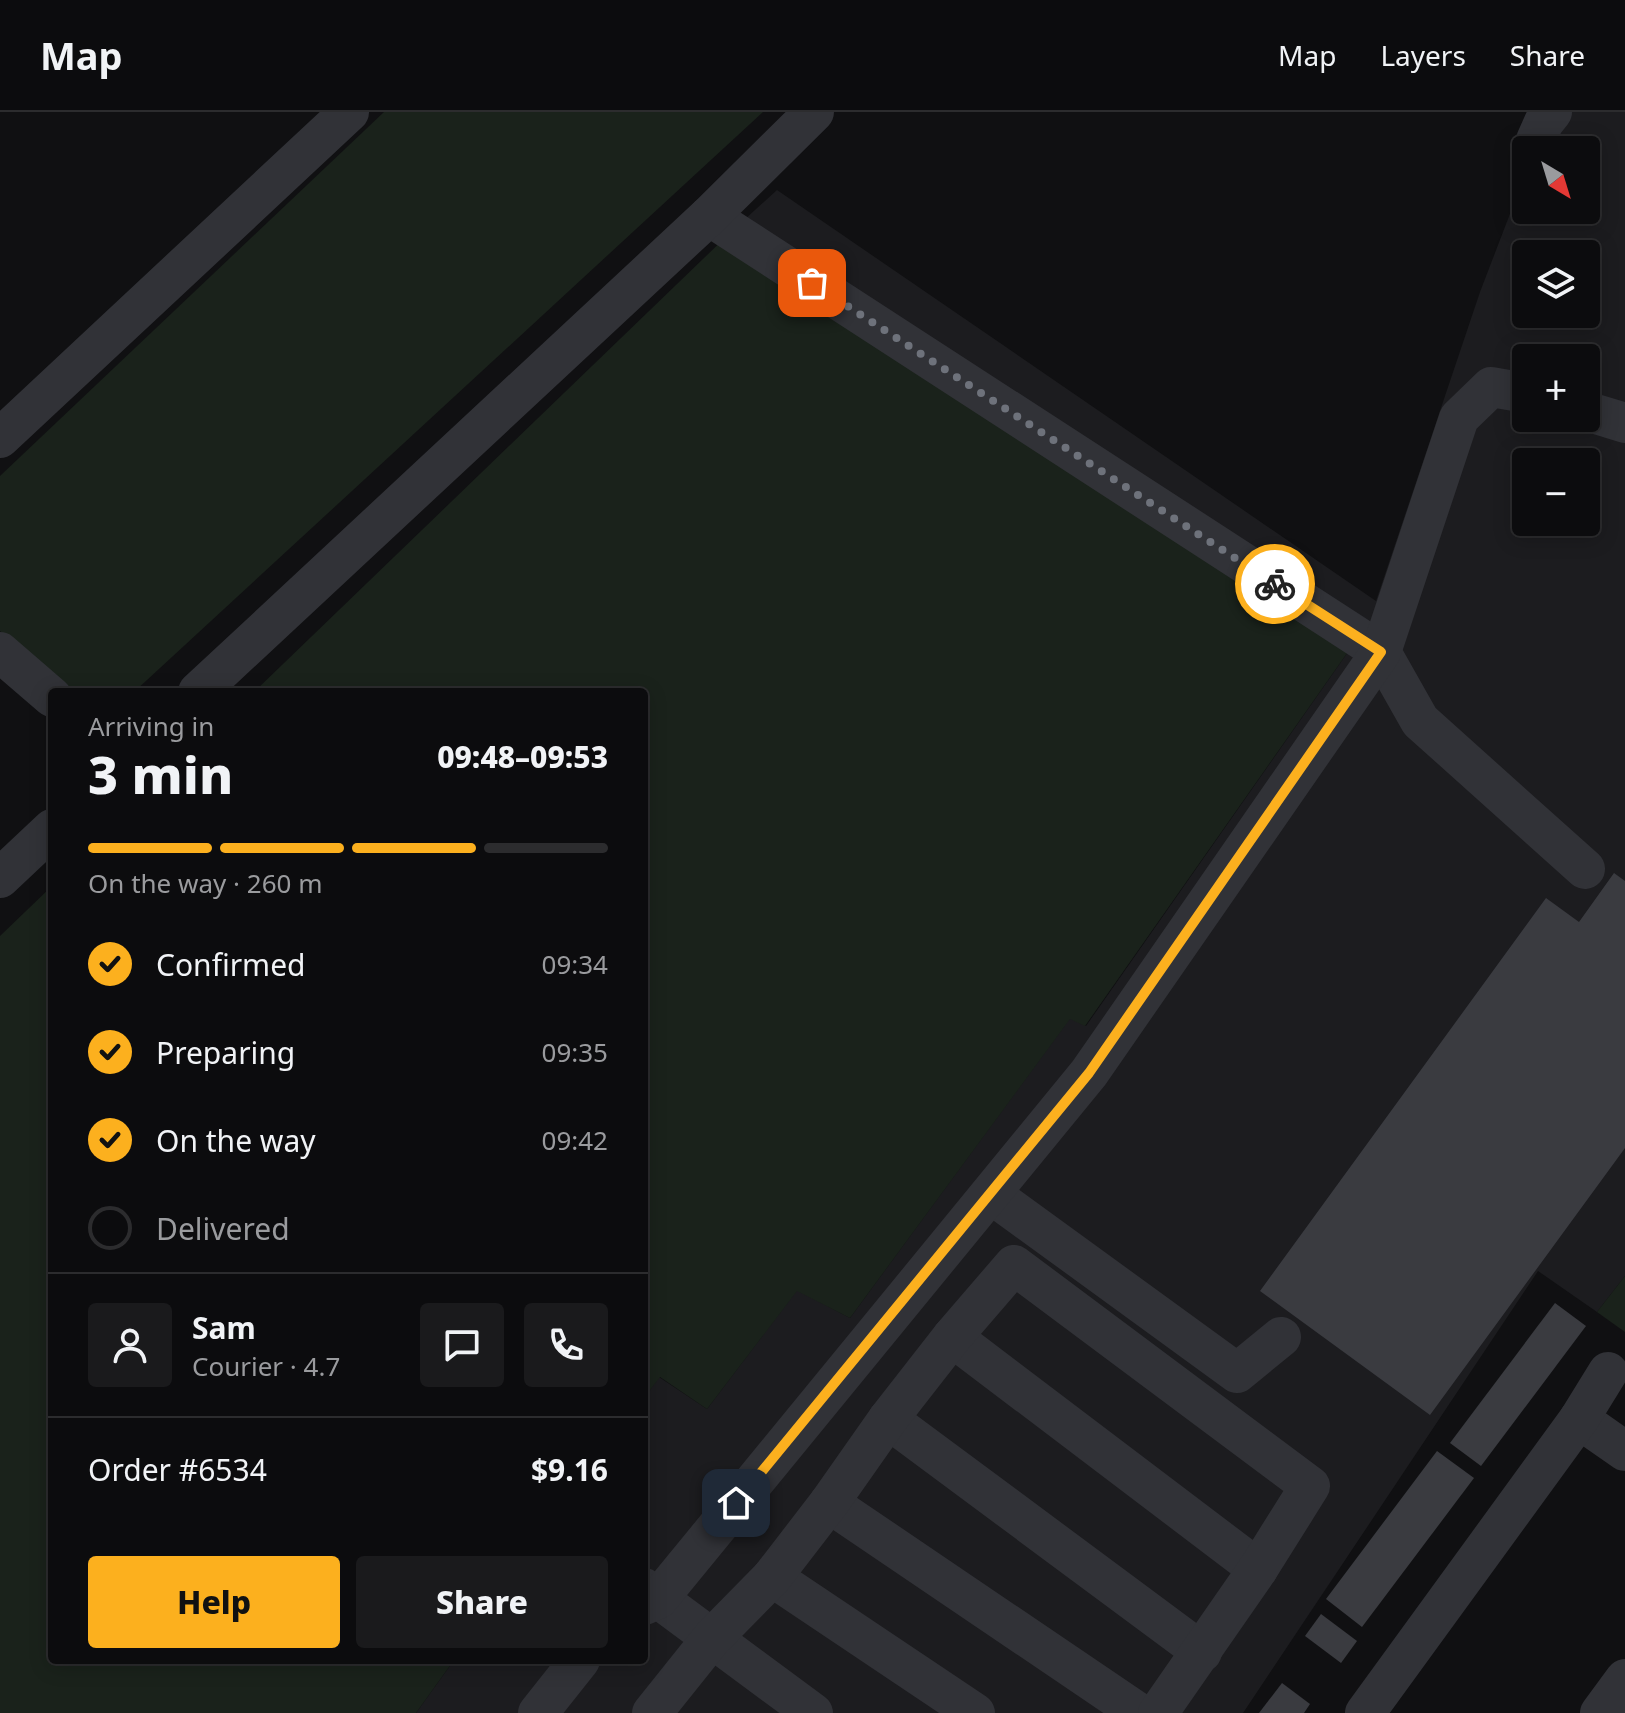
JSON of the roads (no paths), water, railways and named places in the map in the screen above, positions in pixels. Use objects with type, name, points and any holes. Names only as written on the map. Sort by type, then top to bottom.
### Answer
[{"type":"street","points":[[0,438],[349,112]]},
{"type":"street","points":[[202,688],[709,216],[814,112]]},
{"type":"street","points":[[709,216],[1381,652],[1420,721],[1585,869]]},
{"type":"street","points":[[813,1713],[764,1700],[712,1638],[649,1597],[991,1194],[1089,1073],[1381,652],[1459,418],[1491,387],[1512,391]]},
{"type":"street","points":[[1600,415],[1625,423]]},
{"type":"street","points":[[0,652],[48,694]]},
{"type":"street","points":[[0,878],[48,833]]},
{"type":"street","points":[[991,1194],[1237,1373],[1281,1337]]},
{"type":"street","points":[[652,1713],[712,1638],[772,1577],[888,1419],[1014,1265],[1310,1486],[1258,1569],[1158,1713]]},
{"type":"street","points":[[952,1337],[1258,1569]]},
{"type":"street","points":[[1365,1713],[1579,1419],[1608,1372]]},
{"type":"street","points":[[888,1419],[1202,1652]]},
{"type":"street","points":[[1579,1419],[1625,1451]]},
{"type":"street","points":[[829,1503],[1139,1713]]},
{"type":"street","points":[[772,1577],[975,1713]]},
{"type":"street","points":[[538,1713],[577,1664]]},
{"type":"street","points":[[1600,1713],[1625,1679]]}]
